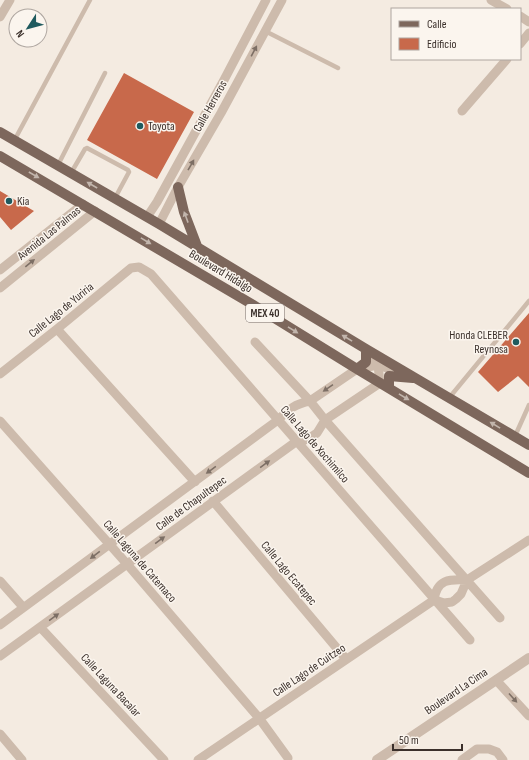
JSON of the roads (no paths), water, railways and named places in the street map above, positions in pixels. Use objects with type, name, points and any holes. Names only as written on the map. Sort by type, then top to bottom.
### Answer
[{"type":"main road","name":"Boulevard Hidalgo","points":[[0,132],[197,246],[366,349],[529,445]]},
{"type":"main road","name":"Boulevard Hidalgo","points":[[0,156],[255,306],[529,472]]},
{"type":"main road","points":[[178,187],[184,212],[197,246]]},
{"type":"main road","points":[[357,369],[366,362],[366,349]]},
{"type":"main road","points":[[389,388],[389,376],[415,378]]},
{"type":"street","points":[[0,17],[10,0]]},
{"type":"street","name":"Calle Herreros","points":[[147,217],[157,202],[266,0]]},
{"type":"street","name":"Calle Herreros","points":[[159,224],[282,0]]},
{"type":"street","points":[[491,0],[505,8]]},
{"type":"street","points":[[521,43],[529,34]]},
{"type":"street","points":[[462,111],[506,60]]},
{"type":"street","name":"Avenida Las Palmas","points":[[0,270],[83,204]]},
{"type":"street","name":"Avenida Las Palmas","points":[[0,288],[95,211]]},
{"type":"street","points":[[56,226],[65,236]]},
{"type":"street","name":"Calle Lago de Yuriria","points":[[0,374],[131,268],[139,267]]},
{"type":"street","name":"Calle Lago de Xochimilco","points":[[139,267],[151,274],[470,640]]},
{"type":"street","points":[[57,329],[195,482]]},
{"type":"street","name":"Calle Lago de Xochimilco","points":[[255,342],[310,401],[325,420],[500,618]]},
{"type":"street","points":[[366,349],[378,365],[380,383]]},
{"type":"street","points":[[378,365],[415,378]]},
{"type":"street","name":"Calle de Chapultepec","points":[[0,625],[195,482],[278,420],[288,410],[294,406],[310,401],[357,369],[378,365]]},
{"type":"street","name":"Calle de Chapultepec","points":[[0,656],[297,441],[305,440],[317,433],[325,420],[380,383]]},
{"type":"street","name":"Calle Laguna de Catemaco","points":[[0,421],[127,564],[259,718],[288,758]]},
{"type":"street","name":"Calle Lago Ecatepec","points":[[214,501],[346,659]]},
{"type":"street","points":[[467,580],[453,579],[438,586],[435,592],[434,600],[444,603],[452,602],[461,594],[467,580],[529,540]]},
{"type":"street","points":[[0,581],[23,607]]},
{"type":"street","name":"Calle Lago de Cuitzeo","points":[[198,760],[434,600]]},
{"type":"street","name":"Calle Laguna Bacalar","points":[[40,627],[164,760]]},
{"type":"street","name":"Boulevard La Cima","points":[[377,760],[529,658]]},
{"type":"street","points":[[496,680],[529,716]]},
{"type":"street","points":[[0,734],[22,760]]},
{"type":"street","points":[[462,760],[477,749],[489,749],[497,752],[503,760]]},
{"type":"lane","points":[[14,141],[90,0]]},
{"type":"lane","points":[[265,31],[338,68]]},
{"type":"lane","points":[[58,165],[105,73]]},
{"type":"lane","points":[[71,173],[87,148],[128,170],[129,172],[115,198]]},
{"type":"lane","points":[[449,398],[529,301]]},
{"type":"lane","points":[[515,436],[529,405]]},
{"type":"place","name":"Toyota","points":[[140,126]]},
{"type":"place","name":"Kia","points":[[9,201]]},
{"type":"place","name":"Honda CLEBER Reynosa","points":[[516,342]]}]
